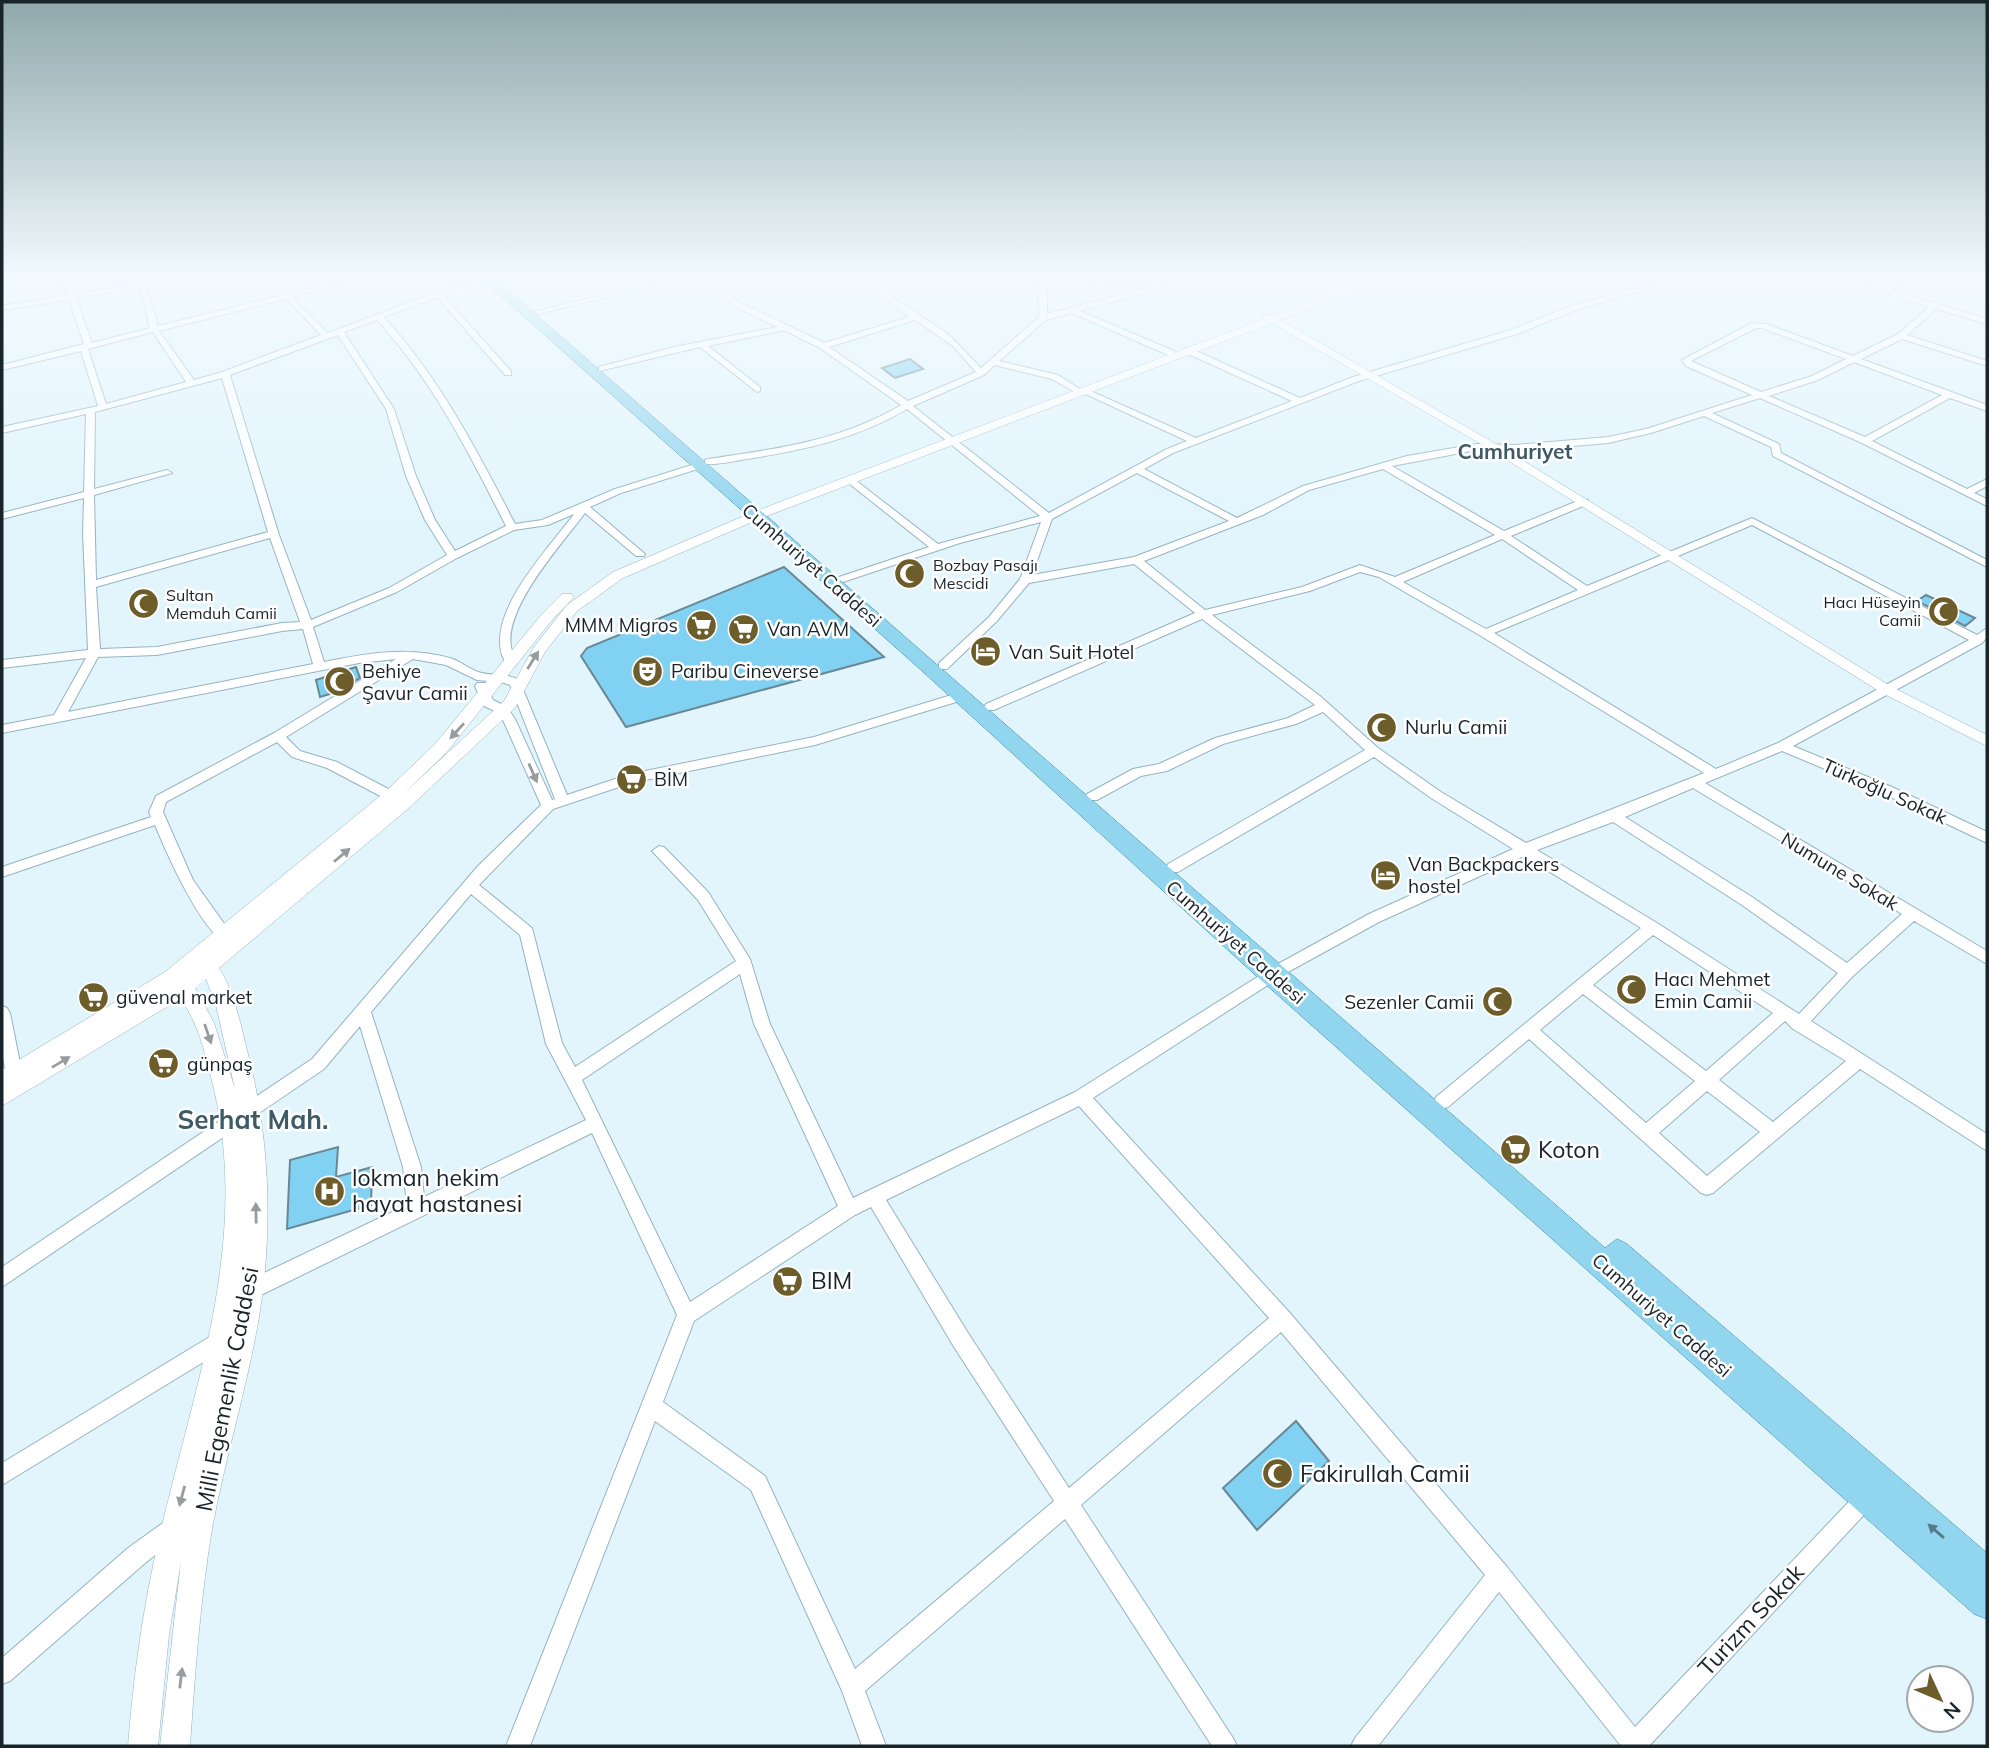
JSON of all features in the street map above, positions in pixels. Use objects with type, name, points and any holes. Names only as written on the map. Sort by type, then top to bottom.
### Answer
[{"type":"main road","name":"Cumhuriyet Caddesi","points":[[582,360],[1278,971],[1987,1601]]},
{"type":"main road","name":"Cumhuriyet Caddesi","points":[[591,360],[703,464]]},
{"type":"main road","name":"Cumhuriyet Caddesi","points":[[757,511],[843,579],[1174,868],[1278,971],[1442,1102],[1987,1576]]},
{"type":"street","points":[[2,368],[37,360]]},
{"type":"street","points":[[58,719],[94,653],[90,585],[90,494],[97,409],[86,360]]},
{"type":"street","points":[[175,360],[192,384]]},
{"type":"street","points":[[2,430],[192,384],[265,360]]},
{"type":"street","points":[[361,360],[390,409],[411,476],[430,520],[453,556]]},
{"type":"street","points":[[418,360],[444,397],[512,527]]},
{"type":"street","points":[[496,360],[508,373]]},
{"type":"street","points":[[602,369],[639,360]]},
{"type":"street","points":[[720,360],[757,389]]},
{"type":"street","points":[[842,360],[907,405],[1048,517]]},
{"type":"street","points":[[969,360],[981,373]]},
{"type":"street","points":[[2,664],[94,653],[157,651],[282,627],[308,625],[393,590],[512,527],[544,523],[618,491],[703,464],[794,449],[850,434],[882,421],[907,405],[981,373],[999,360]]},
{"type":"street","points":[[1080,390],[1155,360]]},
{"type":"street","points":[[230,940],[442,748],[498,677],[569,595],[597,575],[640,554],[1165,360]]},
{"type":"street","points":[[1208,360],[1300,401]]},
{"type":"street","points":[[1347,360],[1497,446],[1890,688],[1987,741]]},
{"type":"street","points":[[843,579],[936,547],[1048,517],[1195,441],[1372,374],[1421,360]]},
{"type":"street","points":[[1687,360],[1689,365],[1865,441],[1987,503]]},
{"type":"street","points":[[1851,360],[1987,408]]},
{"type":"street","points":[[1025,580],[1136,560],[1259,513],[1306,488],[1407,459],[1497,446],[1608,440],[1815,378],[1855,361]]},
{"type":"street","points":[[996,363],[1055,376],[1080,390],[1195,441]]},
{"type":"street","points":[[225,374],[274,534],[308,625],[320,667]]},
{"type":"street","points":[[1865,441],[1950,394]]},
{"type":"street","points":[[1704,413],[1776,446],[1776,454],[1987,564]]},
{"type":"street","points":[[2,1097],[177,982],[404,803],[503,710],[519,689],[539,650],[561,620],[584,597],[647,560],[757,511],[850,481],[951,439]]},
{"type":"street","points":[[1497,446],[1584,502],[1672,553]]},
{"type":"street","points":[[1385,466],[1503,536],[1585,590]]},
{"type":"street","points":[[1137,470],[1236,521]]},
{"type":"street","points":[[2,516],[167,472]]},
{"type":"street","points":[[850,481],[936,547]]},
{"type":"street","points":[[1966,493],[1987,482]]},
{"type":"street","points":[[1395,581],[1584,502]]},
{"type":"street","points":[[584,507],[640,554]]},
{"type":"street","points":[[511,663],[504,652],[504,636],[523,589],[584,507]]},
{"type":"street","points":[[943,666],[993,619],[1025,580],[1048,517]]},
{"type":"street","points":[[1485,633],[1752,521],[1983,636]]},
{"type":"street","points":[[90,585],[274,534]]},
{"type":"street","points":[[1136,560],[1324,706],[1374,751],[1436,795],[1652,927],[1783,1014],[1987,1143]]},
{"type":"street","points":[[990,707],[1203,614],[1306,589],[1360,569],[1395,581],[1485,633],[1713,773]]},
{"type":"street","points":[[518,1746],[687,1315],[849,1209],[1082,1097],[1278,971],[1374,918],[1526,849],[1614,816],[1782,746],[1983,636]]},
{"type":"street","points":[[2,729],[395,653],[413,654],[462,667],[476,676],[511,679],[519,689],[562,799]]},
{"type":"street","points":[[230,940],[187,883],[156,812],[161,799],[278,736],[413,654]]},
{"type":"street","points":[[476,676],[484,697],[495,708],[503,710]]},
{"type":"street","points":[[1890,688],[1987,735]]},
{"type":"street","points":[[2,1278],[318,1064],[470,886],[548,806],[562,799],[630,779],[815,741],[962,696]]},
{"type":"street","points":[[1091,797],[1138,772],[1161,768],[1219,741],[1292,721],[1324,706]]},
{"type":"street","points":[[503,710],[548,806]]},
{"type":"street","points":[[278,736],[296,754],[332,765],[391,796]]},
{"type":"street","name":"Türkoğlu Sokak","points":[[1782,746],[1888,790],[1987,838]]},
{"type":"street","points":[[1174,868],[1374,751]]},
{"type":"street","name":"Numune Sokak","points":[[1694,783],[1987,958]]},
{"type":"street","points":[[1614,816],[1747,901],[1848,972]]},
{"type":"street","points":[[2,872],[159,819]]},
{"type":"street","points":[[659,851],[703,896],[745,963],[762,1024],[849,1209]]},
{"type":"street","points":[[470,886],[527,932],[554,1044],[596,1123],[687,1315]]},
{"type":"street","points":[[1799,1024],[1848,972],[1912,914]]},
{"type":"street","points":[[1442,1102],[1652,927]]},
{"type":"street","name":"Milli Egemenlik Caddesi","points":[[175,1746],[199,1531],[251,1289],[256,1234],[224,1001],[203,962]]},
{"type":"street","points":[[572,1078],[745,963]]},
{"type":"street","points":[[2,1013],[8,1077],[177,982]]},
{"type":"street","name":"Milli Egemenlik Caddesi","points":[[143,1746],[163,1585],[174,1527],[223,1338],[238,1242],[242,1117],[222,1073],[201,1013],[177,982]]},
{"type":"street","points":[[1584,986],[1773,1132]]},
{"type":"street","points":[[363,1011],[406,1144],[416,1209]]},
{"type":"street","points":[[1647,1133],[1783,1014]]},
{"type":"street","points":[[1529,1030],[1707,1187],[1858,1060]]},
{"type":"street","points":[[1082,1097],[1282,1319],[1499,1575],[1635,1745]]},
{"type":"street","points":[[251,1289],[596,1123]]},
{"type":"street","points":[[875,1198],[961,1340],[1225,1746]]},
{"type":"street","points":[[852,1687],[1282,1319]]},
{"type":"street","points":[[2,1475],[223,1338]]},
{"type":"street","points":[[651,1406],[758,1483],[852,1687],[874,1746]]},
{"type":"street","name":"Turizm Sokak","points":[[1635,1745],[1868,1496]]},
{"type":"street","points":[[2,1673],[136,1556],[174,1527]]},
{"type":"street","points":[[1363,1746],[1499,1575]]},
{"type":"building","points":[[911,360],[923,369],[895,378],[882,368]]},
{"type":"building","name":"Van AVM","points":[[784,567],[884,657],[626,727],[581,656],[587,648]]},
{"type":"building","name":"Hacı Hüseyin Camii","points":[[1926,595],[1975,618],[1965,626],[1917,601]]},
{"type":"building","name":"Behiye Şavur Camii","points":[[356,667],[360,678],[336,692],[320,697],[316,680]]},
{"type":"building","name":"lokman hekim hayat hastanesi","points":[[338,1147],[336,1177],[372,1167],[371,1205],[287,1229],[290,1160]]},
{"type":"building","name":"Fakirullah Camii","points":[[1296,1421],[1329,1461],[1257,1530],[1223,1488]]},
{"type":"place","name":"Bozbay Pasajı Mescidi","points":[[910,574]]},
{"type":"place","name":"Sultan Memduh Camii","points":[[143,604]]},
{"type":"place","name":"Hacı Hüseyin Camii","points":[[1944,611]]},
{"type":"place","name":"MMM Migros","points":[[701,625]]},
{"type":"place","name":"Van AVM","points":[[744,629]]},
{"type":"place","name":"Van Suit Hotel","points":[[986,652]]},
{"type":"place","name":"Paribu Cineverse","points":[[648,671]]},
{"type":"place","name":"Behiye Şavur Camii","points":[[339,682]]},
{"type":"place","name":"Nurlu Camii","points":[[1382,727]]},
{"type":"place","name":"BİM","points":[[631,779]]},
{"type":"place","name":"Van Backpackers hostel","points":[[1385,875]]},
{"type":"place","name":"Hacı Mehmet Emin Camii","points":[[1631,990]]},
{"type":"place","name":"güvenal market","points":[[93,997]]},
{"type":"place","name":"Sezenler Camii","points":[[1497,1002]]},
{"type":"place","name":"günpaş","points":[[164,1064]]},
{"type":"place","name":"Koton","points":[[1515,1150]]},
{"type":"place","name":"lokman hekim hayat hastanesi","points":[[329,1191]]},
{"type":"place","name":"BIM","points":[[788,1281]]},
{"type":"place","name":"Fakirullah Camii","points":[[1277,1474]]},
{"type":"district","name":"Cumhuriyet","points":[[1515,452]]},
{"type":"district","name":"Serhat Mah.","points":[[253,1120]]}]
